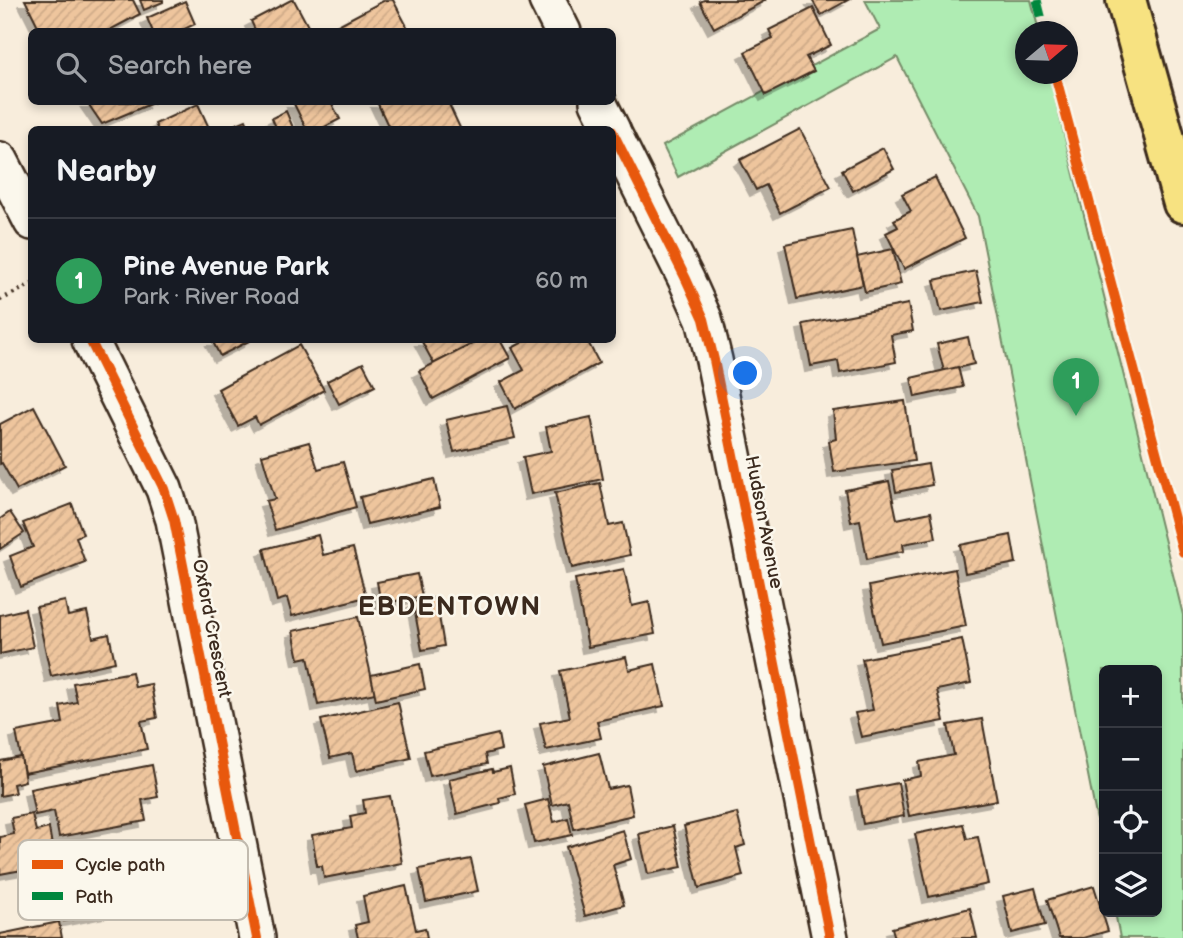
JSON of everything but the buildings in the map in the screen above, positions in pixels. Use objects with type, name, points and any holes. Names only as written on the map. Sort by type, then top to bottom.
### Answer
[{"type":"highway","points":[[1126,0],[1183,203]]},
{"type":"street","points":[[547,0],[561,28]]},
{"type":"street","name":"Hudson Avenue","points":[[600,105],[610,126]]},
{"type":"street","name":"Hudson Avenue","points":[[616,138],[687,279],[704,319],[715,360],[831,938]]},
{"type":"street","points":[[0,160],[28,214]]},
{"type":"street","name":"Oxford Crescent","points":[[91,343],[164,489],[174,520],[238,840]]},
{"type":"street","name":"Oxford Crescent","points":[[248,893],[257,938]]},
{"type":"path","points":[[0,299],[28,286]]},
{"type":"green space","points":[[865,0],[1031,0],[1036,21],[1015,21],[1015,84],[1051,84],[1183,615],[1183,938],[1120,938],[1116,917],[1162,917],[1162,665],[1099,665],[1099,831],[978,216],[897,57],[678,177],[663,146],[880,29]]},
{"type":"marked path","points":[[1037,0],[1042,21]]},
{"type":"cycle path","points":[[1058,84],[1183,552]]},
{"type":"cycle path","points":[[616,139],[704,319],[830,938]]},
{"type":"cycle path","points":[[91,343],[164,489],[174,520],[238,840]]},
{"type":"cycle path","points":[[248,893],[257,938]]},
{"type":"place","name":"Pine Avenue Park","points":[[1076,416]]},
{"type":"district","name":"EBDENTOWN","points":[[450,606]]}]
